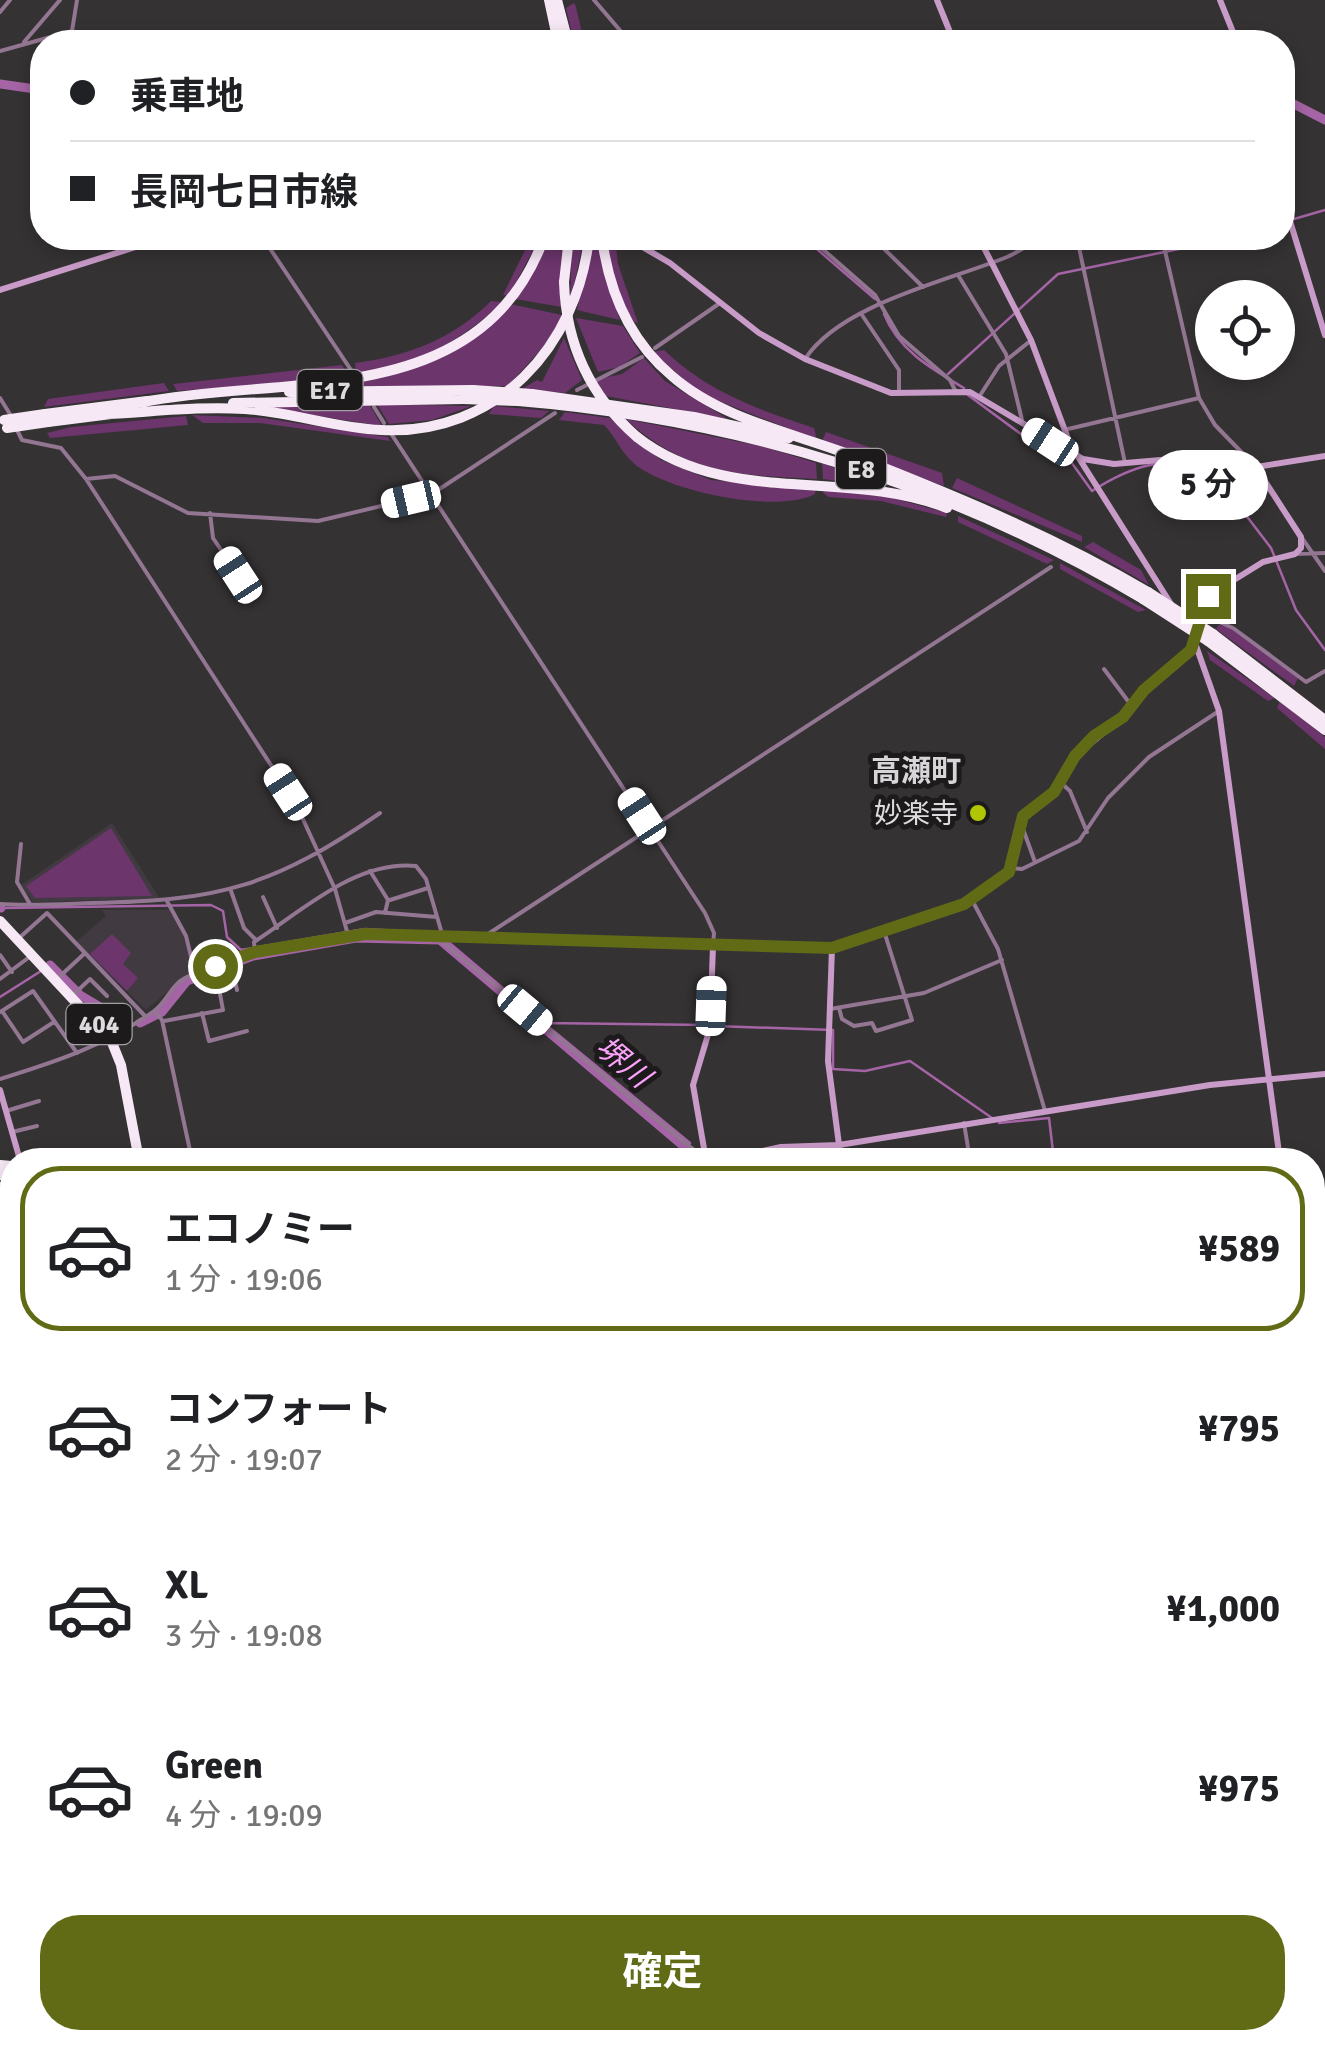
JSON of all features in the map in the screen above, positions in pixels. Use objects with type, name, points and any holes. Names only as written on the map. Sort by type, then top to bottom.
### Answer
[{"type":"highway","points":[[547,0],[553,30]]},
{"type":"highway","points":[[557,0],[564,30]]},
{"type":"highway","points":[[192,402],[376,375],[440,355],[469,338],[506,304],[537,250]]},
{"type":"highway","name":"E8","points":[[567,250],[564,282],[570,330],[583,368],[608,408],[636,437],[675,462],[712,475],[858,487],[940,505],[1094,570]]},
{"type":"highway","points":[[192,402],[386,430],[421,428],[472,414],[514,388],[553,344],[579,294],[587,250]]},
{"type":"highway","name":"E8","points":[[605,250],[622,312],[642,346],[671,376],[718,406],[1012,520],[1146,595],[1325,720]]},
{"type":"highway","name":"E17","points":[[468,394],[556,404]]},
{"type":"highway","name":"E17","points":[[46,418],[192,402],[468,394],[532,394],[556,404]]},
{"type":"highway","name":"E17","points":[[46,418],[143,402],[170,404]]},
{"type":"highway","name":"E8","points":[[556,404],[732,424],[886,468]]},
{"type":"highway","name":"E8","points":[[556,404],[731,432],[837,461],[998,522],[1146,595]]},
{"type":"highway","points":[[3,425],[46,418]]},
{"type":"highway","name":"E8","points":[[1211,638],[1325,730]]},
{"type":"highway","name":"404","points":[[0,921],[75,993],[111,1040],[121,1065],[138,1148]]},
{"type":"street","points":[[0,12],[10,0]]},
{"type":"street","points":[[35,30],[60,0]]},
{"type":"street","points":[[72,30],[77,0]]},
{"type":"street","points":[[594,0],[620,30]]},
{"type":"street","points":[[937,0],[949,30]]},
{"type":"street","points":[[1220,0],[1232,30]]},
{"type":"street","points":[[22,45],[30,36]]},
{"type":"street","points":[[0,51],[30,43]]},
{"type":"street","points":[[1295,237],[1325,335]]},
{"type":"street","points":[[0,290],[126,250]]},
{"type":"street","points":[[272,250],[351,370]]},
{"type":"street","points":[[647,250],[805,359],[872,388],[898,394],[955,390],[979,396],[1075,454],[1098,462],[1177,458],[1226,470],[1257,469],[1325,456]]},
{"type":"street","points":[[823,250],[883,304],[899,336],[950,380],[955,390]]},
{"type":"street","points":[[885,250],[923,287]]},
{"type":"street","points":[[984,250],[1031,340],[1075,454],[1194,641],[1219,711],[1278,1148]]},
{"type":"street","points":[[805,359],[829,334],[883,304],[1017,250]]},
{"type":"street","points":[[1080,250],[1126,462]]},
{"type":"street","points":[[1165,250],[1199,398],[1216,425],[1257,469],[1325,571]]},
{"type":"street","points":[[958,274],[1008,359],[1023,425]]},
{"type":"street","points":[[655,348],[720,303]]},
{"type":"street","points":[[862,316],[899,370],[898,394]]},
{"type":"street","points":[[979,396],[1008,359],[1031,340]]},
{"type":"street","points":[[577,390],[642,356]]},
{"type":"street","points":[[0,398],[22,440],[60,448],[86,479],[296,804],[335,889],[348,935]]},
{"type":"street","points":[[1064,430],[1199,398]]},
{"type":"street","points":[[86,479],[115,476],[182,510],[306,522],[432,494],[556,404]]},
{"type":"street","points":[[374,408],[384,423]]},
{"type":"street","points":[[392,435],[711,924],[710,1028],[693,1084],[704,1148]]},
{"type":"street","points":[[210,513],[213,538],[238,575]]},
{"type":"street","points":[[1294,554],[1301,548],[1301,537]]},
{"type":"street","points":[[0,1080],[111,1040],[155,1011],[176,984],[195,973],[255,952],[348,935],[442,934],[832,948],[972,900],[1011,868],[1021,822],[1060,782],[1075,756],[1132,706],[1194,641],[1201,614],[1214,591],[1263,562],[1294,554],[1325,553]]},
{"type":"street","points":[[485,937],[1050,567]]},
{"type":"street","points":[[1201,614],[1233,628],[1306,682],[1325,671]]},
{"type":"street","points":[[1104,669],[1132,706]]},
{"type":"street","points":[[1011,868],[1018,870],[1035,862],[1087,832],[1108,798],[1148,757],[1219,711]]},
{"type":"street","points":[[1060,782],[1070,791],[1087,832]]},
{"type":"street","points":[[0,904],[167,901],[230,891],[288,870],[380,813]]},
{"type":"street","points":[[1021,822],[1035,862]]},
{"type":"street","points":[[22,844],[17,882],[30,904]]},
{"type":"street","points":[[256,940],[370,871],[412,865],[424,876],[448,947],[691,1148]]},
{"type":"street","points":[[370,871],[388,900],[386,913]]},
{"type":"street","points":[[388,900],[428,888]]},
{"type":"street","points":[[230,891],[244,928],[256,940],[255,952]]},
{"type":"street","points":[[263,897],[277,928]]},
{"type":"street","points":[[972,900],[1002,960],[1044,1111]]},
{"type":"street","points":[[167,901],[186,936],[195,973]]},
{"type":"street","points":[[346,923],[369,912],[436,917]]},
{"type":"street","points":[[18,939],[47,914],[145,1016]]},
{"type":"street","points":[[834,1009],[854,1026],[872,1023],[876,1031],[912,1020],[884,931]]},
{"type":"street","points":[[832,948],[834,1009],[828,1061],[839,1148]]},
{"type":"street","points":[[59,977],[84,953]]},
{"type":"street","points":[[0,980],[33,954]]},
{"type":"street","points":[[0,955],[12,972]]},
{"type":"street","points":[[834,1009],[943,986],[1002,960]]},
{"type":"street","points":[[230,961],[237,990]]},
{"type":"street","points":[[162,1021],[224,1008],[215,966]]},
{"type":"street","points":[[75,993],[90,979],[106,996]]},
{"type":"street","points":[[54,1022],[23,1042],[1,1011],[34,991],[76,1053]]},
{"type":"street","points":[[155,1011],[162,1021],[189,1148]]},
{"type":"street","points":[[202,1013],[208,1040],[246,1032]]},
{"type":"street","points":[[776,1148],[839,1145],[1210,1085],[1325,1074]]},
{"type":"street","points":[[0,1090],[17,1148]]},
{"type":"street","points":[[6,1111],[38,1101]]},
{"type":"street","points":[[964,1124],[968,1148]]},
{"type":"street","points":[[0,1128],[37,1126]]},
{"type":"shaded area","points":[[574,3],[581,30],[571,30],[566,8]]},
{"type":"shaded area","points":[[525,250],[533,250],[509,295],[503,295]]},
{"type":"shaded area","points":[[541,250],[564,250],[562,307],[515,299]]},
{"type":"shaded area","points":[[572,250],[581,250],[570,304]]},
{"type":"shaded area","points":[[590,250],[601,250],[620,320],[577,310]]},
{"type":"shaded area","points":[[608,250],[616,250],[638,323],[630,321],[618,296]]},
{"type":"shaded area","points":[[491,301],[503,302],[436,350],[399,364],[356,373],[355,363],[429,344],[461,326]]},
{"type":"shaded area","points":[[510,304],[562,315],[552,337],[508,386],[364,386],[362,382],[424,364],[461,346]]},
{"type":"shaded area","points":[[576,318],[623,326],[640,353],[619,367],[598,372]]},
{"type":"shaded area","points":[[564,338],[582,380],[565,393],[522,389],[537,380],[542,382]]},
{"type":"shaded area","points":[[664,350],[716,388],[814,428],[817,440],[699,393],[653,352]]},
{"type":"shaded area","points":[[644,358],[665,381],[728,419],[606,396],[594,380],[622,374]]},
{"type":"shaded area","points":[[342,365],[349,377],[177,391],[173,384]]},
{"type":"shaded area","points":[[164,383],[169,391],[44,407],[48,399]]},
{"type":"shaded area","points":[[377,404],[472,406],[432,420],[389,424]]},
{"type":"shaded area","points":[[370,406],[382,426],[261,407]]},
{"type":"shaded area","points":[[494,406],[549,411],[541,418],[489,414]]},
{"type":"shaded area","points":[[565,412],[610,418],[661,460],[711,480],[816,489],[815,494],[798,500],[751,501],[674,484],[637,466],[604,425],[559,420]]},
{"type":"shaded area","points":[[192,415],[263,418],[388,437],[390,441],[260,423],[203,423]]},
{"type":"shaded area","points":[[186,416],[188,425],[50,438],[47,433],[71,427]]},
{"type":"shaded area","points":[[626,419],[765,447],[816,463],[817,479],[739,473],[692,462],[648,437]]},
{"type":"shaded area","points":[[826,432],[942,473],[944,486],[822,441]]},
{"type":"shaded area","points":[[822,463],[890,489],[823,479]]},
{"type":"shaded area","points":[[957,478],[1082,536],[1082,542],[952,488]]},
{"type":"shaded area","points":[[827,488],[885,496],[947,513],[946,517],[881,501],[829,497],[823,493]]},
{"type":"shaded area","points":[[958,516],[1054,560],[1047,564],[958,522]]},
{"type":"shaded area","points":[[1093,542],[1141,570],[1149,585],[1084,547]]},
{"type":"shaded area","points":[[1060,563],[1146,610],[1138,612],[1060,569]]},
{"type":"shaded area","points":[[1219,625],[1230,628],[1298,678],[1294,686],[1216,629]]},
{"type":"shaded area","points":[[1207,651],[1275,698],[1268,701],[1210,660]]},
{"type":"shaded area","points":[[1280,701],[1325,737],[1325,749],[1277,708]]},
{"type":"shaded area","points":[[112,823],[160,899],[33,902],[21,885]]},
{"type":"shaded area","points":[[111,828],[152,896],[35,898],[26,886]]},
{"type":"shaded area","points":[[102,910],[170,910],[184,936],[193,970],[146,1010],[76,942],[106,916]]},
{"type":"shaded area","points":[[112,934],[131,953],[123,964],[138,978],[127,991],[90,954]]},
{"type":"waterway","points":[[0,84],[30,88]]},
{"type":"waterway","points":[[1295,105],[1325,120]]},
{"type":"waterway","points":[[1295,219],[1325,210]]},
{"type":"waterway","points":[[818,250],[875,299]]},
{"type":"waterway","points":[[948,374],[1058,274],[1174,250]]},
{"type":"waterway","points":[[884,314],[907,349],[964,388]]},
{"type":"waterway","points":[[968,395],[1029,440],[1069,459],[1092,491],[1150,465],[1181,463],[1213,472],[1271,548],[1296,610],[1325,650]]},
{"type":"waterway","points":[[1,908],[211,905],[223,911],[227,937],[241,950],[365,929],[435,933]]},
{"type":"waterway","name":"堺川","points":[[140,1023],[162,1012],[187,981],[253,956],[356,938],[440,940],[686,1148]]},
{"type":"waterway","points":[[446,940],[544,1023],[707,1025]]},
{"type":"waterway","name":"堺川","points":[[50,965],[80,995],[124,1021]]},
{"type":"waterway","points":[[0,997],[41,971]]},
{"type":"waterway","points":[[545,1024],[690,1143]]},
{"type":"waterway","points":[[715,1026],[833,1030],[833,1069],[865,1071],[910,1061],[992,1118]]},
{"type":"waterway","points":[[999,1123],[1049,1118],[1053,1148]]},
{"type":"place","name":"妙楽寺","points":[[978,813]]},
{"type":"district","name":"高瀬町","points":[[916,771]]},
{"type":"route","points":[[215,966],[255,952],[365,934],[832,948],[964,904],[1009,872],[1023,816],[1054,792],[1075,756],[1094,736],[1123,717],[1144,690],[1191,650],[1208,596]]}]
